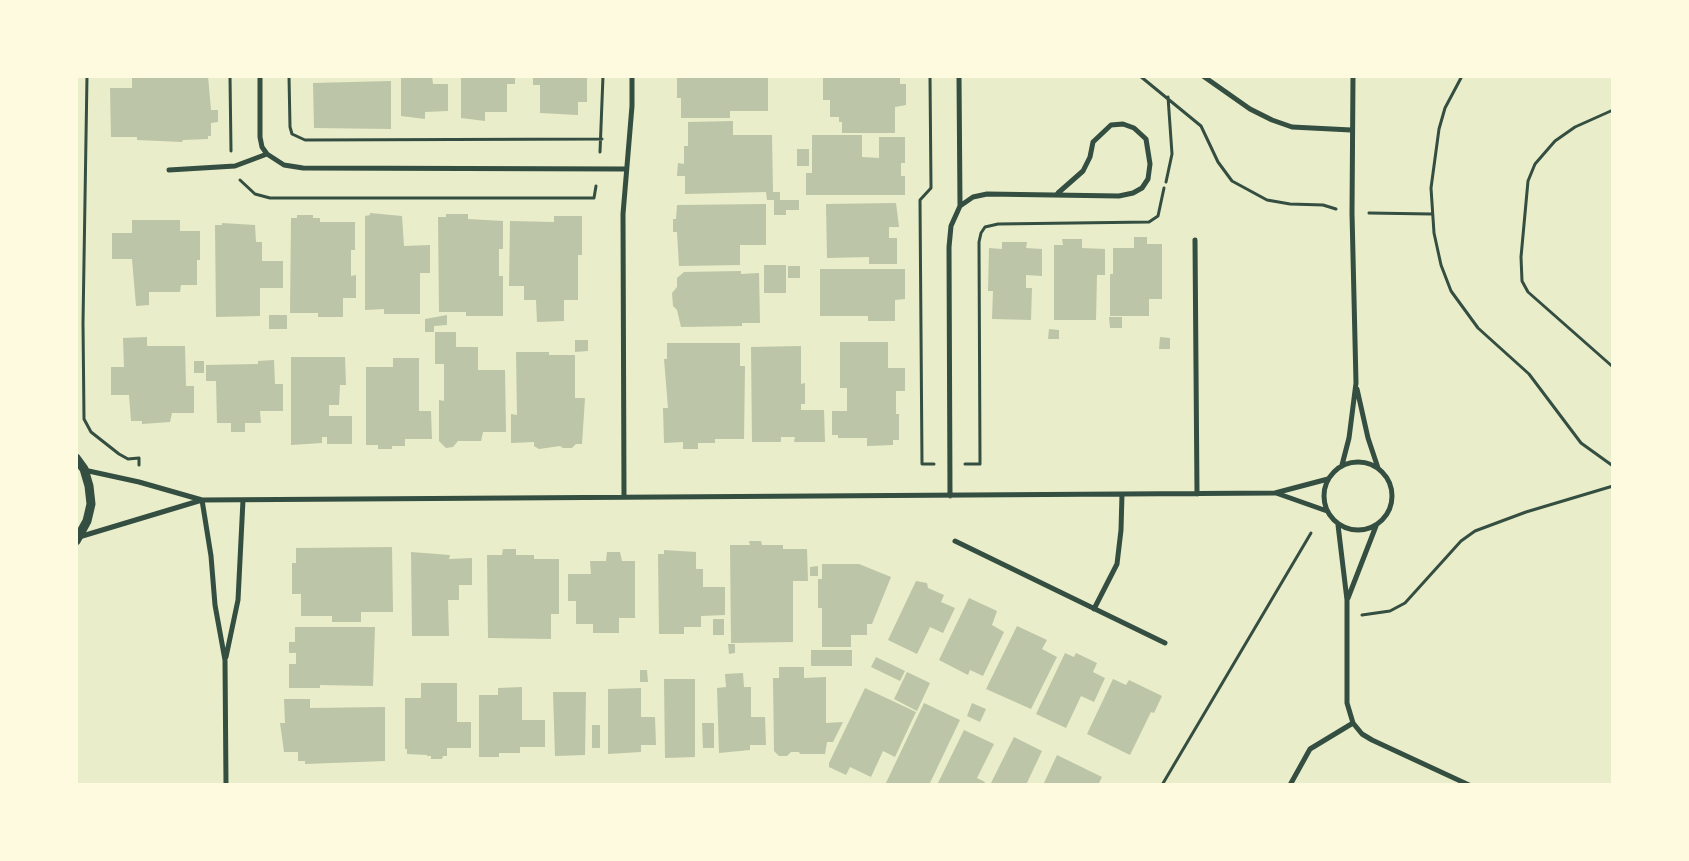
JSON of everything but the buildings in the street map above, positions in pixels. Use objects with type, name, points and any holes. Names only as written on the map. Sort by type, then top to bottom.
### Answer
[{"type":"street","points":[[260,76],[260,137],[267,154],[284,165],[303,168],[625,169]]},
{"type":"street","points":[[624,497],[623,263],[625,169],[632,106],[632,76]]},
{"type":"street","points":[[950,496],[949,247],[951,226],[960,206],[959,76]]},
{"type":"street","points":[[1203,76],[1250,109],[1272,120],[1292,126],[1351,130]]},
{"type":"street","points":[[1342,466],[1350,438],[1356,383],[1351,130],[1353,76]]},
{"type":"street","points":[[960,206],[973,197],[987,194],[1058,193],[1120,196],[1142,188],[1148,179],[1150,164],[1146,139],[1134,128],[1123,124],[1112,125],[1093,142],[1090,157],[1083,171],[1058,193]]},
{"type":"street","points":[[168,170],[234,166],[267,154]]},
{"type":"street","points":[[1195,240],[1198,494]]},
{"type":"street","points":[[1347,600],[1376,526],[1390,508],[1392,497],[1391,486],[1378,468],[1368,438],[1356,383]]},
{"type":"street","points":[[76,458],[84,469],[89,486],[91,504],[87,522],[78,539]]},
{"type":"street","points":[[1376,526],[1357,531],[1338,524],[1327,511],[1324,489],[1328,479],[1342,466],[1360,462],[1378,468]]},
{"type":"street","points":[[84,469],[202,500],[1275,493],[1328,479]]},
{"type":"street","points":[[1275,493],[1327,511]]},
{"type":"street","points":[[1094,609],[1117,564],[1122,530],[1122,494]]},
{"type":"street","points":[[78,539],[202,500]]},
{"type":"street","points":[[202,500],[211,556],[215,605],[225,660],[226,785]]},
{"type":"street","points":[[225,660],[238,600],[243,500]]},
{"type":"street","points":[[1338,524],[1347,600],[1347,695],[1349,715],[1353,723],[1362,734],[1372,740],[1469,785]]},
{"type":"street","points":[[955,541],[1165,643]]},
{"type":"street","points":[[1290,785],[1310,749],[1353,723]]},
{"type":"path","points":[[87,76],[83,332],[84,419],[91,432],[119,454],[128,459],[139,458],[139,482]]},
{"type":"path","points":[[289,76],[292,134],[305,140],[318,141],[602,138],[603,76]]},
{"type":"path","points":[[930,76],[931,188],[920,200],[922,464],[980,464],[979,242],[981,233],[985,228],[998,224],[1154,220],[1158,216],[1172,162],[1168,98]]},
{"type":"path","points":[[1140,76],[1201,126],[1225,173],[1232,181],[1252,193],[1275,201],[1290,204],[1323,205],[1352,213],[1431,214]]},
{"type":"path","points":[[1462,77],[1445,108],[1438,129],[1433,158],[1431,214],[1441,265],[1451,291],[1464,312],[1478,328],[1529,374],[1581,443],[1613,466]]},
{"type":"path","points":[[1613,110],[1575,127],[1555,141],[1535,164],[1528,181],[1521,257],[1522,281],[1528,292],[1613,367]]},
{"type":"path","points":[[1346,616],[1377,615],[1405,603],[1461,541],[1489,524],[1613,486]]},
{"type":"path","points":[[1162,785],[1311,533]]}]
